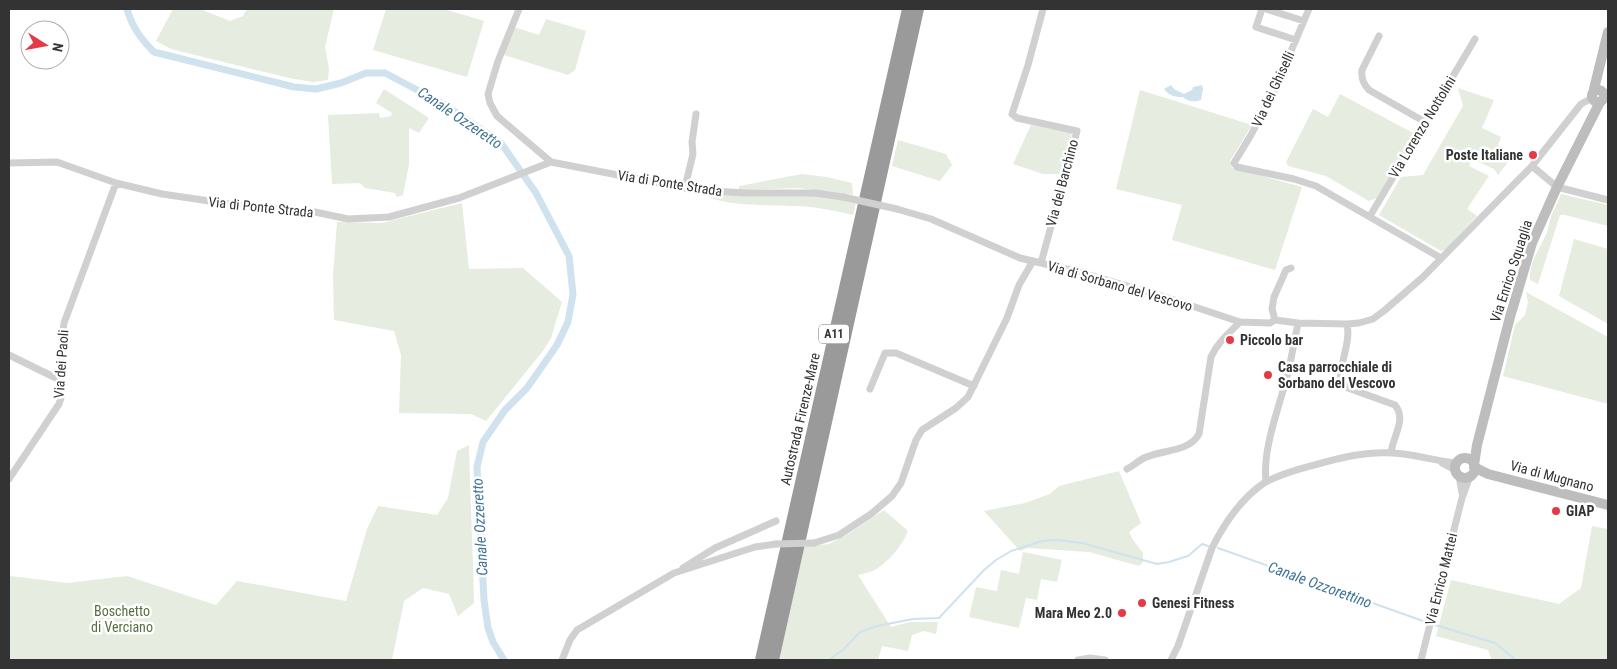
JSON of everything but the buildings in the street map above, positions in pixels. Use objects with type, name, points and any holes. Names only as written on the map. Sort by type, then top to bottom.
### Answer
[{"type":"highway","name":"Autostrada Firenze-Mare","points":[[761,660],[908,9]]},
{"type":"highway","name":"Autostrada Firenze-Mare","points":[[772,660],[918,9]]},
{"type":"street","points":[[518,9],[495,69],[488,94],[490,103],[497,116],[551,162]]},
{"type":"street","name":"Via del Barchino","points":[[1041,263],[1077,131],[1017,118],[1012,114],[1043,9]]},
{"type":"street","points":[[1262,9],[1256,26],[1296,40]]},
{"type":"street","points":[[1266,9],[1304,21]]},
{"type":"street","name":"Via dei Ghiselli","points":[[1309,9],[1274,91],[1251,136],[1234,163],[1237,167],[1294,179],[1316,186],[1370,216]]},
{"type":"street","points":[[1266,482],[1264,471],[1268,448],[1289,368],[1298,323],[1347,324],[1373,319],[1393,304],[1532,166],[1577,109],[1589,98],[1599,96],[1598,78],[1608,32]]},
{"type":"street","points":[[1379,36],[1362,70],[1364,86],[1425,122]]},
{"type":"street","name":"Via Lorenzo Nottolini","points":[[1370,216],[1475,39]]},
{"type":"street","name":"Via Enrico Squaglia","points":[[1472,471],[1477,445],[1532,243],[1556,187],[1593,113],[1599,96]]},
{"type":"street","points":[[685,187],[693,154],[692,142],[696,114]]},
{"type":"street","name":"Via di Ponte Strada","points":[[9,163],[57,162],[116,183],[162,194],[207,201],[315,212],[348,219],[368,219],[388,217],[459,198],[551,162],[696,190],[746,194],[815,193],[843,197],[931,219],[1020,258],[1033,261]]},
{"type":"street","points":[[1532,166],[1556,187],[1608,200]]},
{"type":"street","name":"Via dei Paoli","points":[[9,479],[59,404],[61,398],[64,324],[116,183]]},
{"type":"street","points":[[1370,216],[1441,258]]},
{"type":"street","name":"Via di Sorbano del Vescovo","points":[[562,660],[570,640],[577,630],[674,573],[755,547],[814,542],[839,535],[871,514],[892,496],[900,483],[916,440],[922,430],[968,398],[1008,318],[1019,285],[1033,261],[1083,273],[1168,298],[1240,322],[1270,323],[1275,320],[1298,323]]},
{"type":"street","points":[[1275,320],[1272,309],[1274,297],[1286,270],[1291,268]]},
{"type":"street","points":[[1127,469],[1144,458],[1186,446],[1195,440],[1199,434],[1211,357],[1214,349],[1240,322]]},
{"type":"street","points":[[1347,324],[1349,333],[1340,371],[1340,381],[1348,388],[1395,405],[1400,410],[1401,419],[1393,440],[1392,453]]},
{"type":"street","points":[[870,389],[885,353],[890,352],[974,386]]},
{"type":"street","points":[[9,355],[62,381]]},
{"type":"street","points":[[1458,467],[1477,445]]},
{"type":"street","points":[[1171,660],[1178,646],[1210,552],[1220,533],[1248,497],[1266,482],[1282,475],[1345,456],[1392,453],[1458,467]]},
{"type":"street","points":[[1458,467],[1468,459],[1472,471]]},
{"type":"street","name":"Via di Mugnano","points":[[1458,467],[1464,478],[1472,471],[1608,505]]},
{"type":"street","name":"Via Enrico Mattei","points":[[1458,467],[1462,498]]},
{"type":"street","name":"Via Enrico Mattei","points":[[1421,660],[1462,498],[1472,471]]},
{"type":"street","points":[[674,573],[715,548],[776,521]]},
{"type":"street","points":[[1078,660],[1090,658],[1105,660]]},
{"type":"green space","points":[[173,9],[200,9],[230,21],[243,16],[247,9],[334,9],[325,47],[329,69],[328,80],[313,82],[289,78],[171,49],[156,41]]},
{"type":"green space","points":[[386,9],[444,9],[484,21],[467,77],[373,50]]},
{"type":"green space","points":[[546,19],[586,31],[575,70],[568,75],[504,55],[514,27],[539,35]]},
{"type":"green space","points":[[1458,88],[1494,100],[1482,128],[1501,137],[1498,145],[1512,157],[1498,175],[1494,169],[1472,159],[1469,166],[1489,176],[1467,209],[1477,216],[1445,250],[1441,251],[1379,215],[1401,177],[1423,175],[1463,106]]},
{"type":"green space","points":[[384,89],[429,118],[419,133],[409,128],[409,164],[403,195],[397,197],[395,193],[365,188],[360,183],[332,184],[328,115],[379,113],[380,118],[391,116],[392,113],[376,103]]},
{"type":"green space","points":[[1140,90],[1252,125],[1230,161],[1232,168],[1302,187],[1275,270],[1172,240],[1182,205],[1116,189]]},
{"type":"green space","points":[[1340,94],[1415,134],[1377,198],[1369,201],[1326,176],[1288,166],[1286,162],[1313,109],[1328,117]]},
{"type":"green space","points":[[1031,125],[1072,133],[1061,174],[1043,174],[1013,164]]},
{"type":"green space","points":[[898,140],[946,154],[952,165],[940,181],[892,166]]},
{"type":"green space","points":[[802,174],[852,183],[853,195],[799,188],[739,190],[739,186]]},
{"type":"green space","points":[[808,193],[856,202],[853,215],[827,209],[735,203],[722,201],[704,194],[765,195]]},
{"type":"green space","points":[[1561,194],[1608,205],[1608,226],[1560,215],[1538,284],[1530,280],[1531,267]]},
{"type":"green space","points":[[462,203],[469,269],[523,268],[562,302],[551,338],[543,351],[486,421],[471,414],[399,413],[401,355],[394,331],[334,320],[333,276],[337,222],[382,223]]},
{"type":"green space","points":[[1574,239],[1608,249],[1608,324],[1559,296]]},
{"type":"green space","points":[[1526,292],[1608,337],[1608,404],[1503,376],[1515,325],[1525,315],[1528,302]]},
{"type":"green space","name":"Boschetto di Verciano","points":[[469,445],[474,603],[458,616],[449,594],[423,588],[404,601],[392,660],[9,660],[9,577],[11,576],[67,583],[127,576],[216,605],[237,581],[346,601],[367,529],[378,506],[437,515],[448,498],[457,451]]},
{"type":"green space","points":[[1119,471],[1141,523],[1129,532],[1143,553],[1143,562],[1139,566],[1089,552],[1028,548],[1020,551],[984,511],[1025,503],[1050,494],[1059,486]]},
{"type":"green space","points":[[884,510],[908,531],[898,549],[882,565],[870,572],[858,575],[891,627],[910,622],[938,622],[936,634],[924,631],[912,635],[908,651],[882,646],[878,660],[778,660],[803,547],[829,544]]},
{"type":"green space","points":[[1592,526],[1608,529],[1608,660],[1492,660],[1488,650],[1436,636],[1451,580],[1559,604],[1581,588]]},
{"type":"green space","points":[[1023,552],[1062,560],[1057,582],[1041,579],[1037,600],[1026,598],[1019,628],[969,617],[976,587],[997,591],[1001,570],[1019,574]]},
{"type":"water","points":[[1171,85],[1174,89],[1184,94],[1192,90],[1193,87],[1202,85],[1201,100],[1191,101],[1183,97],[1170,95],[1164,89]]},
{"type":"waterway","name":"Canale Ozzeretto","points":[[127,9],[138,32],[154,52],[294,87],[316,89],[341,83],[366,73],[385,73],[442,103],[501,143],[536,193],[569,256],[573,294],[568,322],[557,345],[527,388],[505,410],[483,442],[477,467],[484,600],[488,628],[493,642],[504,660]]},
{"type":"waterway","name":"Canale Ozzorettino","points":[[829,660],[844,649],[860,632],[877,626],[913,619],[939,618],[984,570],[996,560],[1011,551],[1042,541],[1057,540],[1082,543],[1157,564],[1188,556],[1202,544],[1208,546]]},
{"type":"waterway","name":"Canale Ozzorettino","points":[[1218,548],[1423,621]]},
{"type":"waterway","name":"Canale Ozzorettino","points":[[1435,625],[1495,643],[1516,660]]},
{"type":"place","name":"Poste Italiane","points":[[1533,155]]},
{"type":"place","name":"Piccolo bar","points":[[1230,340]]},
{"type":"place","name":"Casa parrocchiale di Sorbano del Vescovo","points":[[1268,375]]},
{"type":"place","name":"GIAP","points":[[1556,511]]},
{"type":"place","name":"Genesi Fitness","points":[[1142,603]]},
{"type":"place","name":"Mara Meo 2.0","points":[[1122,613]]}]
